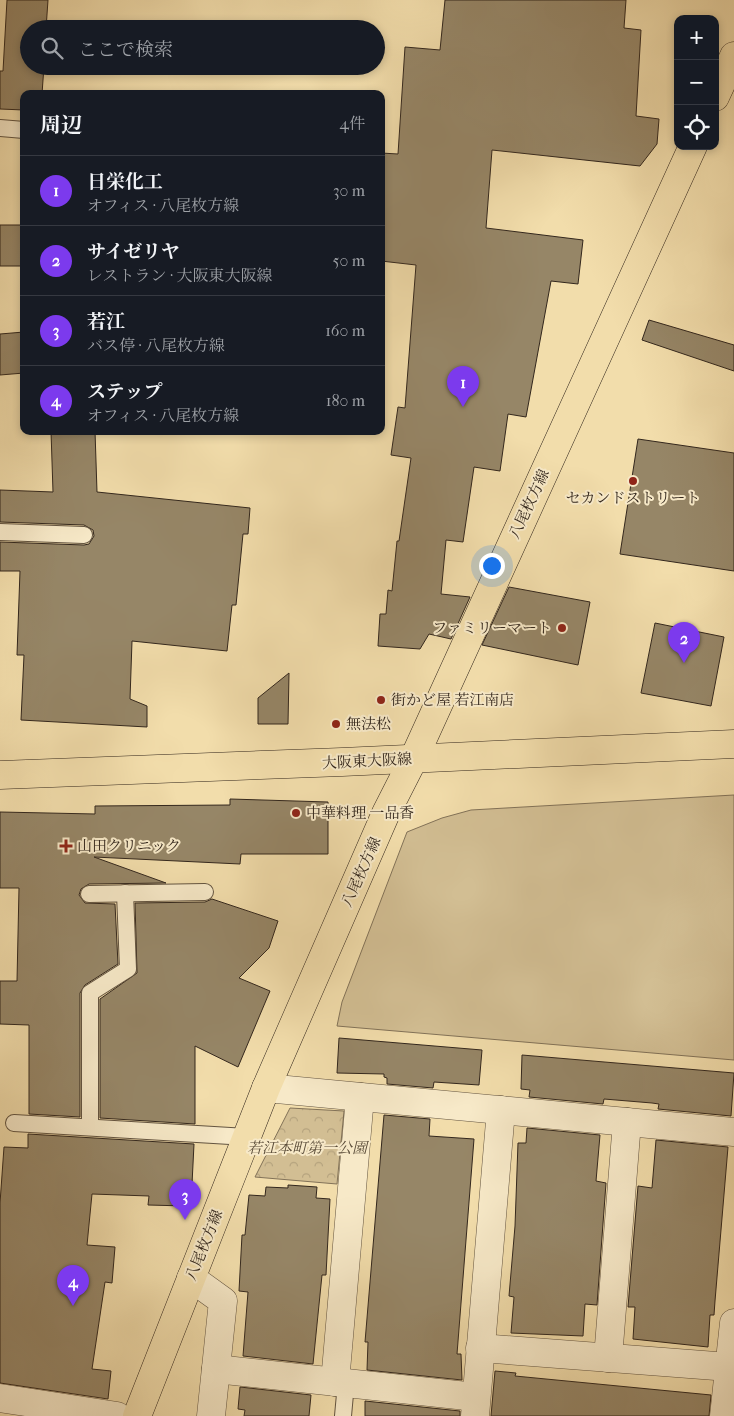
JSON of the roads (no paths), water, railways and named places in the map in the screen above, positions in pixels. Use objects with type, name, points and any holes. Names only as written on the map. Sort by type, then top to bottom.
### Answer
[{"type":"main road","points":[[719,88],[734,56]]},
{"type":"main road","name":"八尾枚方線","points":[[138,1416],[266,1088],[386,813],[414,758],[691,150]]},
{"type":"main road","name":"大阪東大阪線","points":[[0,775],[734,744]]},
{"type":"street","points":[[266,1088],[734,1132]]},
{"type":"street","points":[[341,1382],[360,1097]]},
{"type":"street","points":[[216,1369],[341,1382],[475,1406],[501,1110]]},
{"type":"street","points":[[608,1358],[627,1122]]},
{"type":"street","points":[[191,1278],[223,1301],[211,1416]]},
{"type":"street","points":[[724,1416],[734,1323]]},
{"type":"street","points":[[480,1348],[730,1367]]},
{"type":"street","points":[[0,1398],[117,1416]]},
{"type":"lane","points":[[0,128],[20,130]]},
{"type":"lane","points":[[0,532],[84,536]]},
{"type":"lane","points":[[89,894],[205,892]]},
{"type":"lane","points":[[90,1127],[90,993],[128,969],[125,893]]},
{"type":"lane","points":[[14,1123],[247,1137]]},
{"type":"lane","points":[[341,1382],[343,1416]]},
{"type":"place","name":"日栄化工","points":[[463,407]]},
{"type":"place","name":"セカンドストリート","points":[[633,481]]},
{"type":"place","name":"ファミリーマート","points":[[562,628]]},
{"type":"place","name":"サイゼリヤ","points":[[684,663]]},
{"type":"place","name":"街かど屋 若江南店","points":[[381,700]]},
{"type":"place","name":"無法松","points":[[336,724]]},
{"type":"place","name":"中華料理 一品香","points":[[296,813]]},
{"type":"place","name":"山田クリニック","points":[[66,846]]},
{"type":"place","name":"若江","points":[[185,1220]]},
{"type":"place","name":"ステップ","points":[[73,1306]]},
{"type":"park label","name":"若江本町第一公園","points":[[307,1148]]}]
